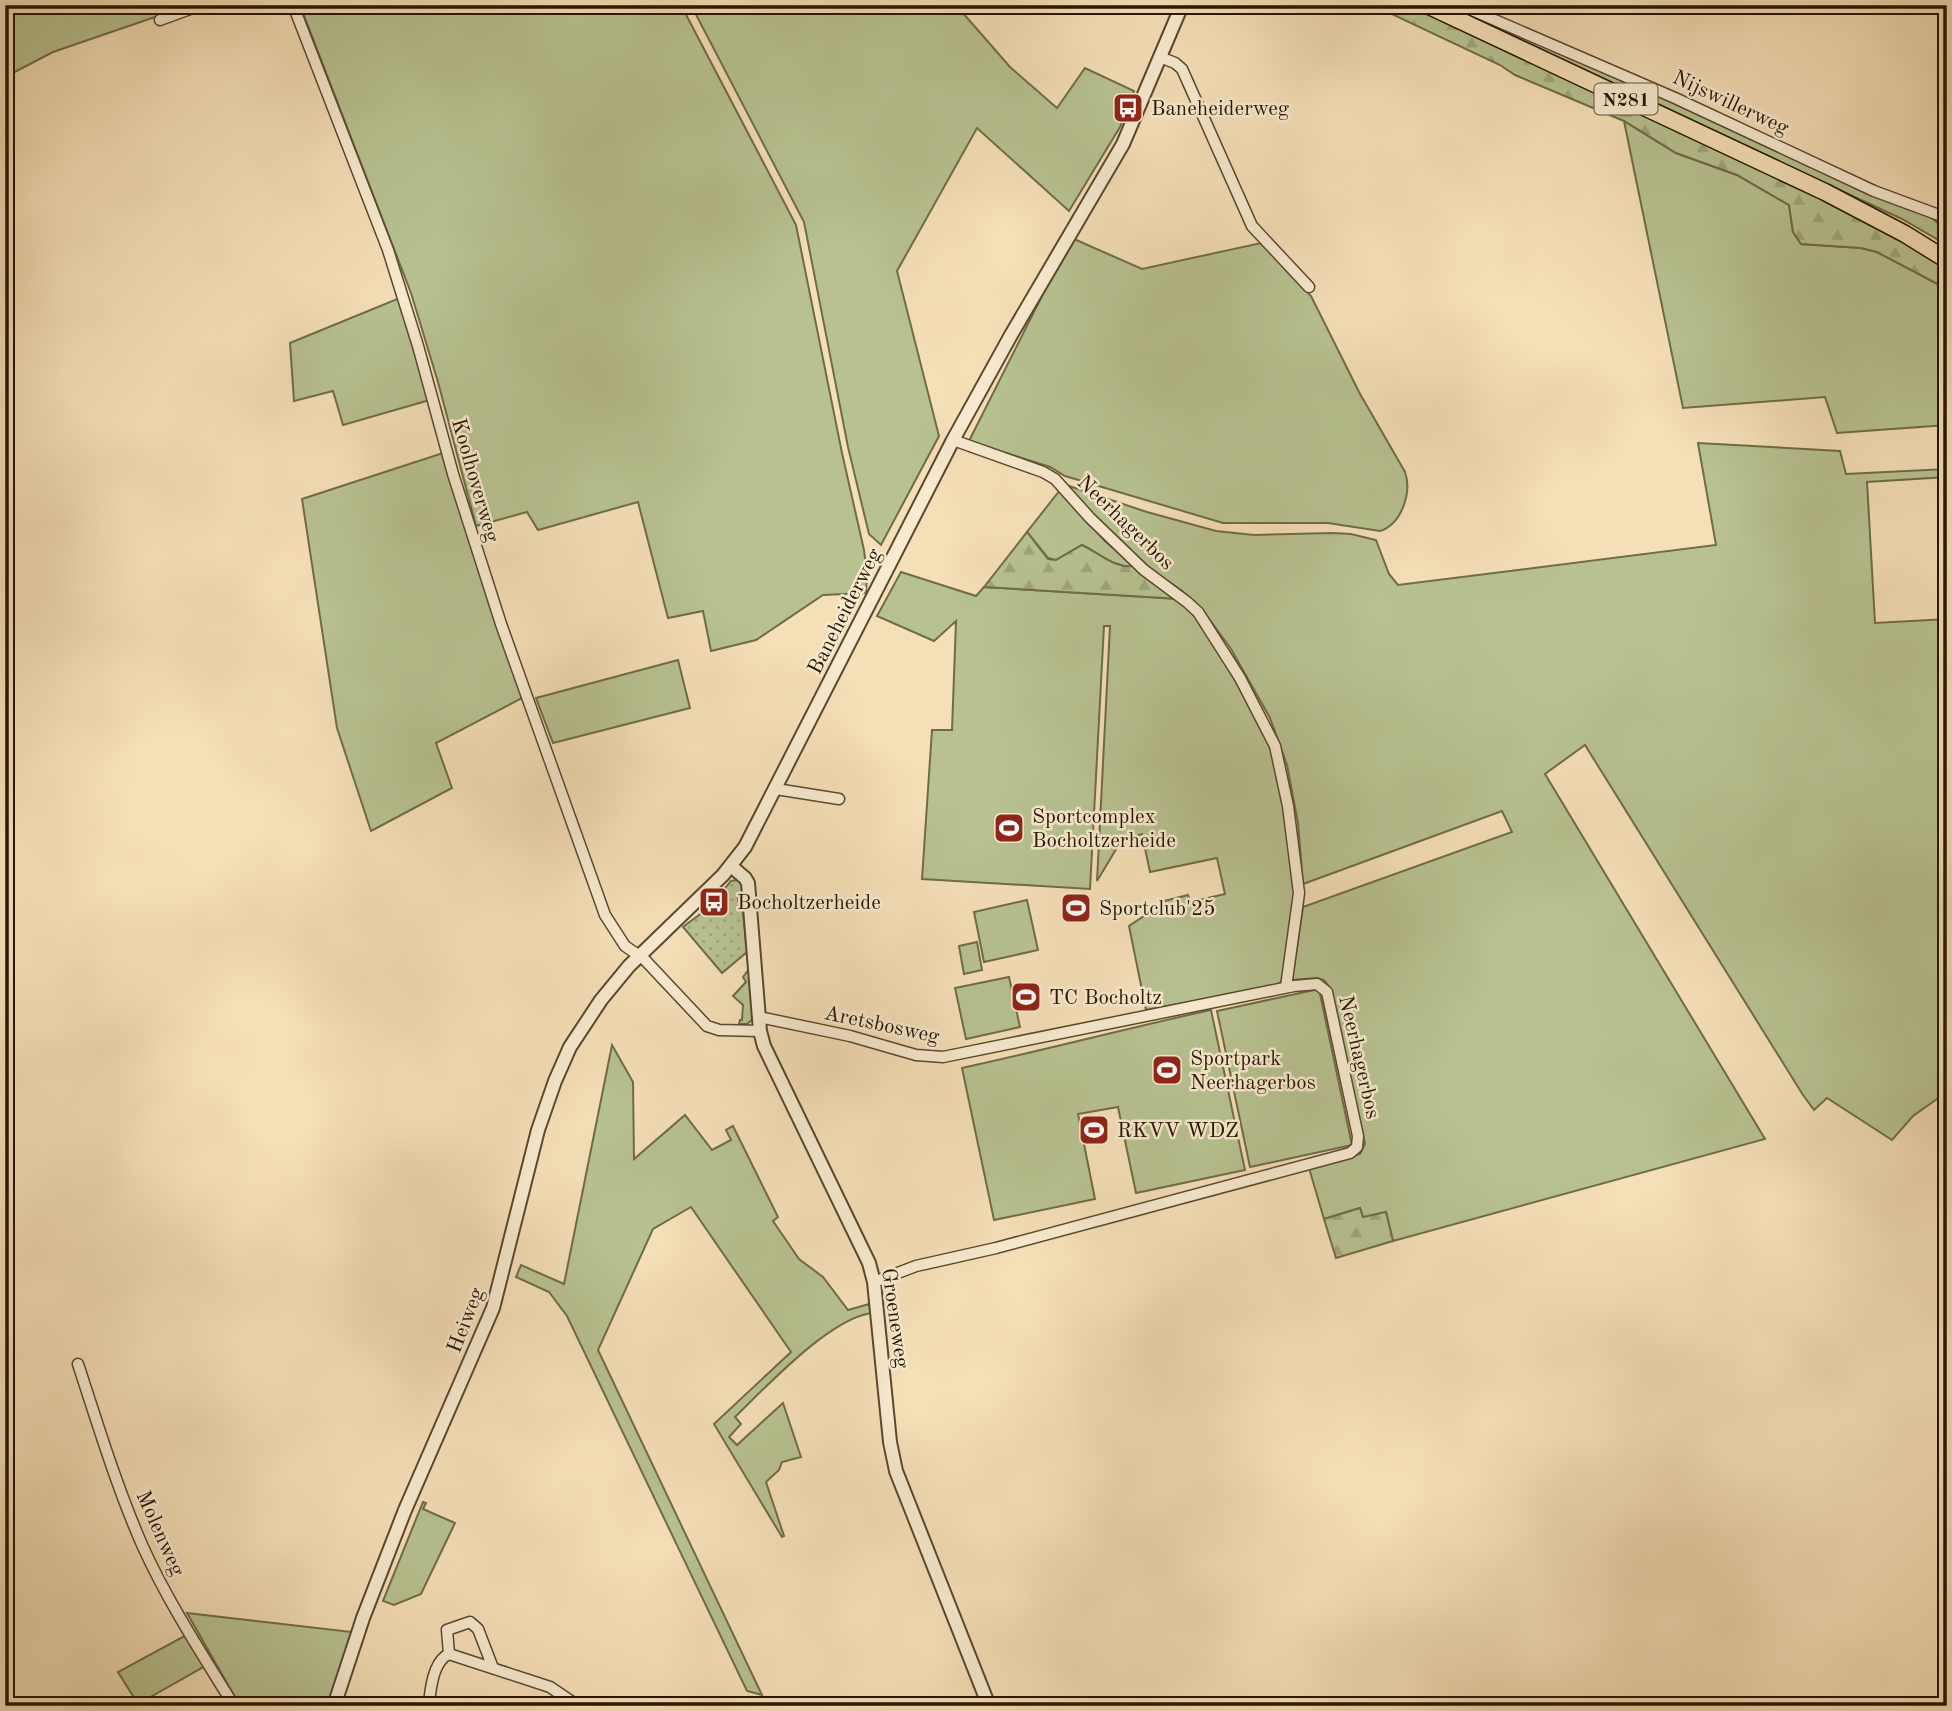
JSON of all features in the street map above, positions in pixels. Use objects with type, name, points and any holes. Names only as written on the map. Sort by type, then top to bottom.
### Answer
[{"type":"main road","name":"Nijswillerweg","points":[[1427,5],[1825,191],[1907,226],[1947,248]]},
{"type":"main road","name":"Nijswillerweg","points":[[1825,191],[1947,260]]},
{"type":"street","points":[[160,20],[201,5]]},
{"type":"street","name":"Koolhoverweg","points":[[292,5],[388,250],[468,524],[514,665],[609,923],[625,946],[644,959],[707,1026],[719,1030],[760,1024]]},
{"type":"street","name":"Baneheiderweg","points":[[638,956],[731,866],[745,847],[953,440],[1123,144],[1182,5]]},
{"type":"street","name":"Nijswillerweg","points":[[1460,5],[1675,98],[1874,191],[1947,218]]},
{"type":"street","points":[[1160,57],[1182,69],[1252,226],[1309,287]]},
{"type":"street","name":"Neerhagerbos","points":[[874,1282],[916,1266],[996,1248],[1346,1155],[1354,1150],[1359,1139],[1327,992],[1314,984],[1286,987],[1299,894],[1289,806],[1275,746],[1240,678],[1198,612],[1144,570],[1049,475],[953,440]]},
{"type":"street","points":[[776,789],[839,799]]},
{"type":"street","name":"Groeneweg","points":[[731,866],[748,883],[760,1024],[776,1070],[863,1247],[874,1282],[890,1442],[896,1471],[989,1706]]},
{"type":"street","name":"Heiweg","points":[[334,1706],[363,1618],[404,1510],[493,1308],[538,1130],[555,1080],[570,1048],[590,1016],[638,956]]},
{"type":"street","name":"Aretsbosweg","points":[[760,1024],[850,1036],[916,1055],[943,1057],[1286,987]]},
{"type":"street","name":"Molenweg","points":[[78,1364],[121,1492],[144,1547],[176,1611],[234,1706]]},
{"type":"street","points":[[449,1654],[447,1630],[470,1622],[478,1629],[493,1668]]},
{"type":"street","points":[[429,1706],[431,1686],[439,1662],[449,1654],[550,1687],[578,1706]]},
{"type":"green space","points":[[5,5],[190,5],[53,52],[5,77]]},
{"type":"green space","points":[[300,5],[681,5],[796,225],[864,550],[866,593],[823,595],[756,640],[711,651],[703,611],[668,618],[638,502],[538,530],[527,512],[476,526],[411,293]]},
{"type":"green space","points":[[691,5],[956,5],[1010,67],[1057,108],[1085,68],[1134,91],[1120,127],[1069,211],[977,128],[897,271],[939,436],[881,545],[869,534],[848,447],[804,222]]},
{"type":"green space","points":[[1413,5],[1823,197],[1947,266],[1947,289],[1877,252],[1861,248],[1801,244],[1793,232],[1789,205],[1737,175],[1676,153],[1624,121],[1515,75],[1500,65],[1381,9]]},
{"type":"green space","points":[[1443,5],[1454,5],[1926,213],[1947,231],[1947,245],[1902,219]]},
{"type":"green space","points":[[1624,121],[1676,153],[1737,175],[1789,205],[1793,232],[1801,244],[1861,248],[1877,252],[1947,289],[1947,425],[1837,433],[1825,397],[1683,408]]},
{"type":"green space","points":[[1074,239],[1142,269],[1261,243],[1311,296],[1359,392],[1405,472],[1406,498],[1394,522],[1380,531],[1328,523],[1223,523],[1065,476],[1050,467],[969,441],[1046,288]]},
{"type":"green space","points":[[402,297],[433,399],[343,425],[333,391],[294,401],[290,343]]},
{"type":"green space","points":[[1698,443],[1840,451],[1846,474],[1947,469],[1947,477],[1867,482],[1875,623],[1947,619],[1947,1092],[1913,1116],[1892,1140],[1827,1098],[1814,1110],[1585,745],[1545,774],[1765,1139],[1393,1241],[1386,1212],[1363,1218],[1360,1208],[1324,1219],[1309,1168],[1360,1154],[1365,1144],[1330,988],[1324,980],[1317,978],[1292,980],[1303,907],[1512,832],[1502,811],[1303,884],[1298,823],[1287,765],[1270,718],[1231,649],[1201,608],[1181,590],[1129,555],[1066,485],[1216,531],[1254,535],[1351,534],[1376,540],[1389,574],[1398,585],[1716,545]]},
{"type":"green space","points":[[446,452],[524,697],[436,743],[452,788],[371,831],[337,728],[302,499]]},
{"type":"green space","points":[[1060,490],[1105,541],[1134,566],[1114,563],[1082,545],[1056,560],[1048,558],[1027,532]]},
{"type":"green space","points":[[1027,532],[1048,559],[1056,560],[1082,545],[1114,563],[1134,566],[1180,599],[984,587]]},
{"type":"green space","points":[[901,572],[976,596],[984,587],[1180,599],[1196,614],[1251,703],[1280,767],[1296,883],[1283,980],[1276,986],[1146,1010],[1129,926],[1147,914],[1162,912],[1160,902],[1188,895],[1190,902],[1225,894],[1217,858],[1150,872],[1142,834],[1121,841],[1097,881],[1110,626],[1104,626],[1090,889],[922,879],[932,730],[952,730],[956,621],[934,641],[877,616]]},
{"type":"green space","points":[[678,660],[690,708],[553,743],[536,698]]},
{"type":"green space","points":[[731,881],[743,882],[744,893],[738,894],[738,901],[742,901],[747,952],[722,973],[683,927],[711,906]]},
{"type":"green space","points":[[1027,900],[1038,950],[984,962],[974,912]]},
{"type":"green space","points":[[977,942],[982,970],[964,974],[959,946]]},
{"type":"green space","points":[[749,969],[753,1019],[747,1024],[739,1024],[742,1020],[743,1005],[733,996],[746,982],[743,977]]},
{"type":"green space","points":[[1009,977],[1020,1027],[966,1039],[955,988]]},
{"type":"green space","points":[[1319,989],[1352,1145],[1250,1167],[1217,1011]]},
{"type":"green space","points":[[1211,1010],[1245,1170],[1136,1193],[1118,1107],[1078,1114],[1095,1199],[994,1220],[962,1068]]},
{"type":"green space","points":[[612,1045],[633,1082],[634,1159],[685,1115],[712,1150],[731,1140],[726,1130],[733,1126],[778,1217],[773,1221],[799,1259],[823,1277],[848,1310],[869,1304],[871,1313],[854,1318],[818,1341],[781,1372],[735,1417],[741,1424],[729,1437],[737,1445],[783,1403],[801,1457],[782,1462],[779,1470],[766,1482],[784,1536],[782,1537],[714,1424],[791,1352],[691,1207],[653,1229],[598,1350],[762,1695],[747,1691],[567,1316],[549,1292],[516,1277],[521,1265],[564,1284]]},
{"type":"green space","points":[[1360,1208],[1363,1217],[1386,1212],[1393,1241],[1336,1258],[1324,1219]]},
{"type":"green space","points":[[423,1502],[426,1503],[423,1509],[455,1523],[421,1594],[394,1605],[383,1601]]},
{"type":"green space","points":[[187,1613],[352,1632],[328,1706],[240,1706]]},
{"type":"green space","points":[[188,1634],[205,1666],[138,1704],[118,1672]]},
{"type":"place","name":"Baneheiderweg","points":[[1128,108]]},
{"type":"place","name":"Sportcomplex Bocholtzerheide","points":[[1009,828]]},
{"type":"place","name":"Bocholtzerheide","points":[[714,902]]},
{"type":"place","name":"Sportclub'25","points":[[1076,908]]},
{"type":"place","name":"TC Bocholtz","points":[[1026,997]]},
{"type":"place","name":"Sportpark Neerhagerbos","points":[[1167,1070]]},
{"type":"place","name":"RKVV WDZ","points":[[1094,1130]]}]
